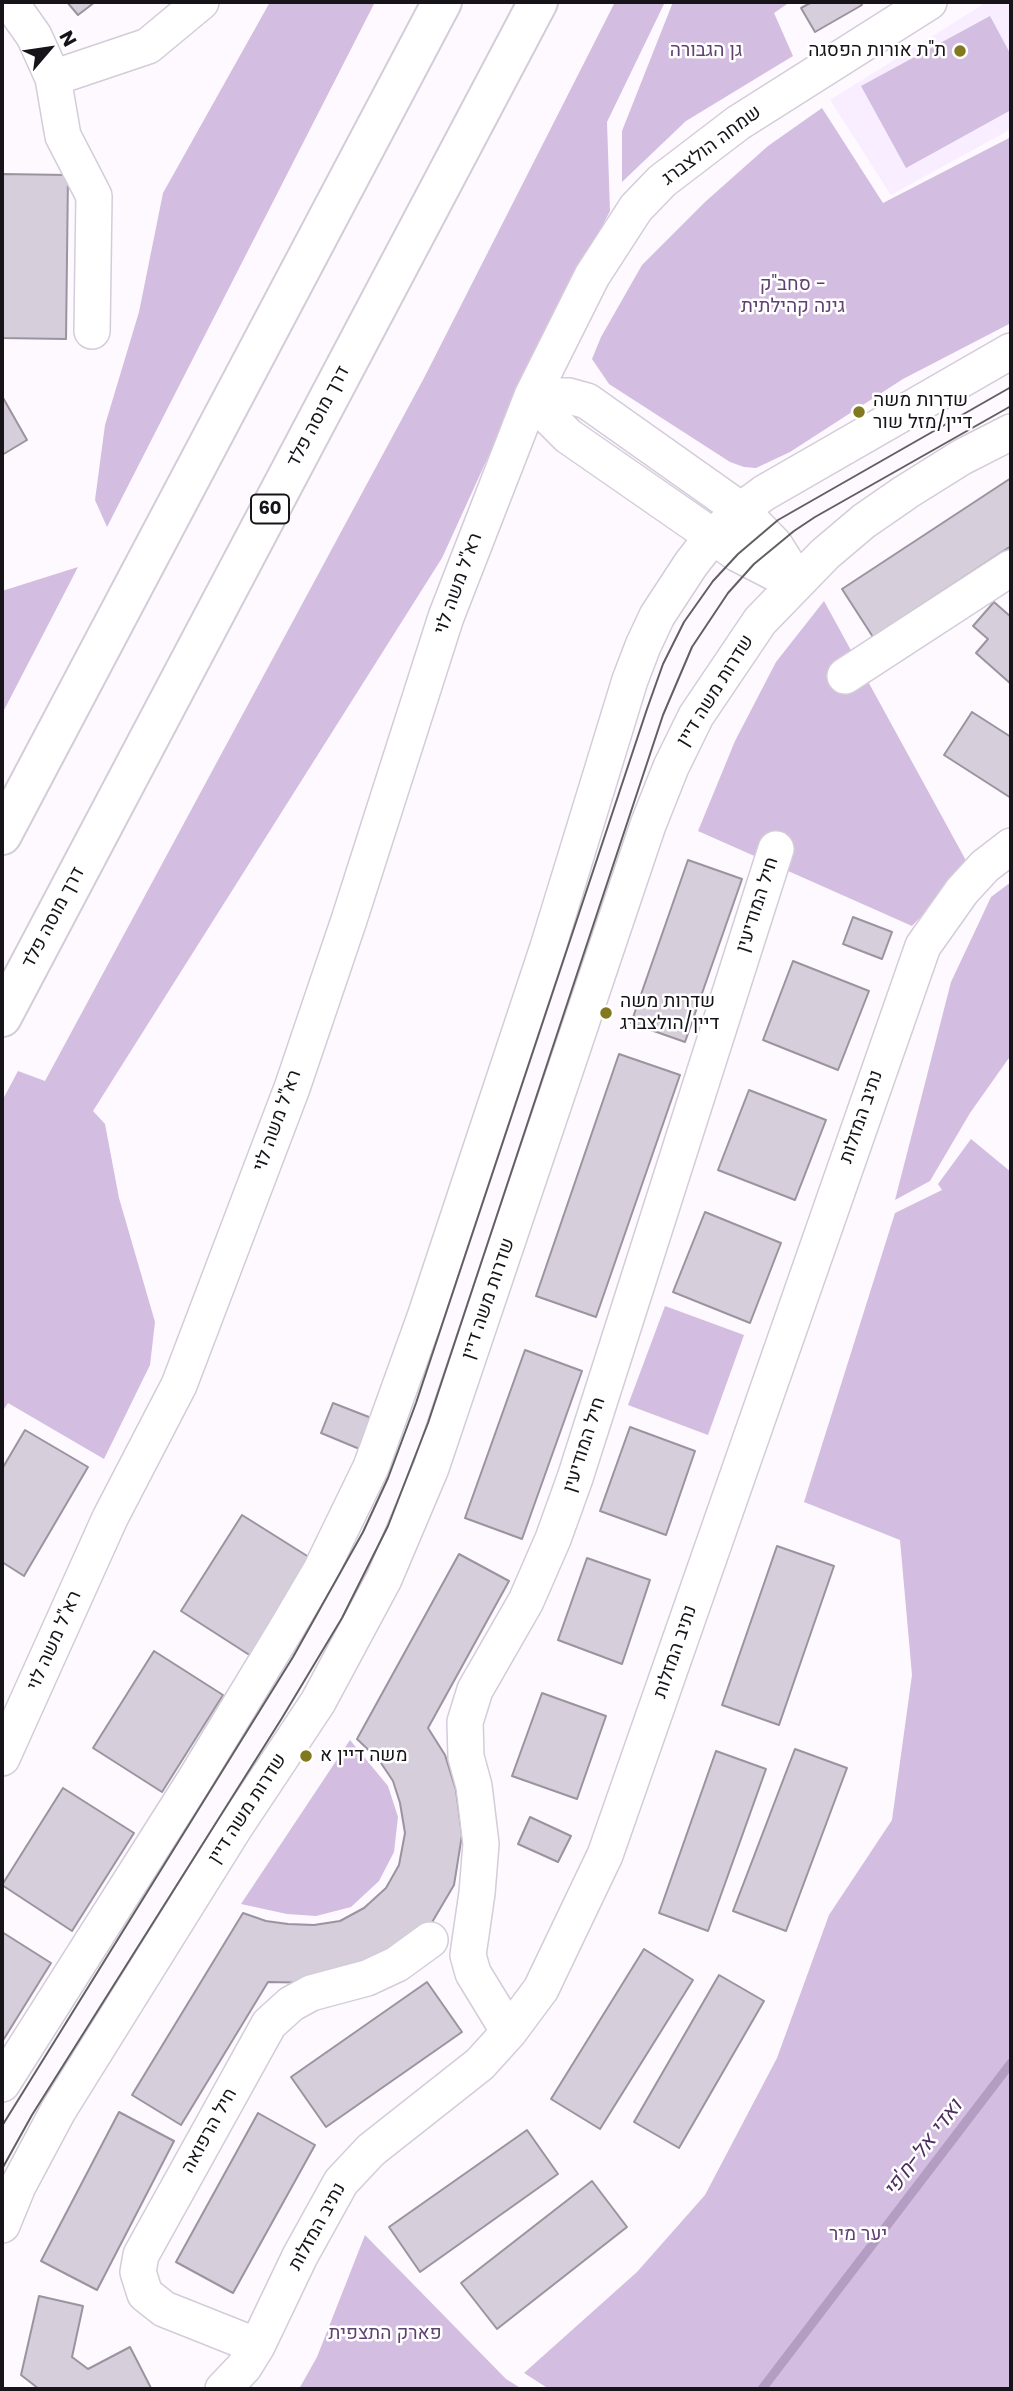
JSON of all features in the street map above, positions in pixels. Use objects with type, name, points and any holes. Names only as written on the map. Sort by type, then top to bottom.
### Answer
[{"type":"highway","points":[[2,835],[442,2]]},
{"type":"highway","name":"דרך מוסה פלד","points":[[2,1017],[538,2]]},
{"type":"street","points":[[9,2],[34,36],[53,78],[63,136],[94,196],[92,331]]},
{"type":"street","points":[[53,78],[148,46],[201,2]]},
{"type":"street","name":"שמחה הולצברג","points":[[505,465],[532,396],[592,276],[636,208],[662,181],[738,123],[929,2]]},
{"type":"street","points":[[2,2084],[278,1643],[321,1570],[371,1467],[430,1303],[548,947],[643,646],[657,616],[712,537],[741,510],[764,494],[1004,363]]},
{"type":"street","points":[[532,396],[569,396],[587,401],[741,510],[775,545],[797,580]]},
{"type":"street","points":[[532,396],[568,436],[712,537],[754,564],[797,580]]},
{"type":"street","name":"שדרות משה דיין","points":[[2,2225],[18,2186],[58,2111],[235,1827],[317,1702],[384,1579],[431,1468],[648,825],[671,766],[696,716],[760,621],[825,554],[864,521],[906,492],[962,457],[1011,432]]},
{"type":"street","name":"רא\"ל משה לוי","points":[[2,1758],[110,1518],[179,1385],[292,1088],[446,617],[505,465]]},
{"type":"street","points":[[845,677],[1011,568]]},
{"type":"street","name":"נתיב המזלות","points":[[223,2389],[244,2367],[257,2346],[305,2245],[341,2182],[371,2150],[480,2064],[509,2032],[541,1989],[605,1855],[923,946],[962,891],[985,866],[1011,846]]},
{"type":"street","name":"חיל המודיעין","points":[[509,2032],[473,1973],[468,1955],[481,1844],[474,1786],[466,1757],[465,1722],[475,1690],[526,1601],[553,1539],[575,1478],[776,849]]},
{"type":"street","name":"חיל הרפואה","points":[[257,2346],[164,2309],[154,2302],[145,2294],[138,2273],[141,2255],[269,2024],[292,2004],[311,1993],[367,1978],[397,1964],[430,1940]]},
{"type":"shaded area","name":"ת\"ת אורות הפסגה","points":[[987,2],[1011,2],[1011,129],[891,195],[830,100]]},
{"type":"green space","points":[[270,2],[375,2],[107,527],[95,500],[105,425],[139,312],[163,193]]},
{"type":"green space","points":[[615,2],[665,2],[607,122],[610,211],[525,376],[442,558],[93,1111],[105,1124],[119,1198],[155,1322],[150,1365],[104,1459],[8,1403],[2,1412],[2,1101],[18,1071],[45,1081],[424,378]]},
{"type":"green space","name":"גן הגבורה","points":[[673,2],[790,2],[774,13],[793,56],[686,121],[622,182],[622,131]]},
{"type":"green space","name":"ת\"ת אורות הפסגה","points":[[990,16],[1011,55],[1011,110],[906,168],[861,86]]},
{"type":"green space","name":"סחב\"ק - גינה קהילתית","points":[[822,108],[883,203],[1011,137],[1011,323],[903,379],[790,452],[756,468],[744,467],[730,462],[609,384],[592,359],[601,337],[642,265],[705,202],[768,146]]},
{"type":"green space","points":[[78,567],[2,714],[2,591]]},
{"type":"green space","points":[[824,601],[969,866],[912,926],[698,831],[735,741],[776,662]]},
{"type":"green space","points":[[1011,882],[1011,1055],[970,1113],[930,1181],[895,1200],[951,982],[991,897]]},
{"type":"green space","name":"יער מיר","points":[[971,1139],[1011,1172],[1011,2389],[549,2389],[524,2373],[637,2272],[705,2195],[777,2058],[829,1915],[892,1820],[912,1675],[900,1540],[804,1502],[895,1213],[942,1190],[938,1184]]},
{"type":"green space","points":[[665,1306],[744,1335],[708,1435],[628,1405]]},
{"type":"green space","points":[[350,1740],[388,1786],[398,1817],[394,1852],[379,1881],[351,1907],[316,1916],[287,1914],[241,1904]]},
{"type":"green space","name":"פארק התצפית","points":[[365,2235],[506,2379],[522,2389],[299,2389],[317,2357]]},
{"type":"building","points":[[67,2],[95,2],[78,15]]},
{"type":"building","points":[[812,2],[860,2],[862,5],[815,32],[801,8]]},
{"type":"building","points":[[2,174],[68,175],[66,339],[2,338]]},
{"type":"building","points":[[2,396],[27,440],[2,455]]},
{"type":"building","points":[[1011,478],[1011,546],[873,637],[842,589]]},
{"type":"building","points":[[994,602],[1011,617],[1011,684],[976,653],[988,639],[973,626]]},
{"type":"building","points":[[972,712],[1011,737],[1011,798],[944,755]]},
{"type":"building","points":[[688,860],[742,879],[685,1042],[631,1023]]},
{"type":"building","points":[[853,917],[892,932],[882,959],[843,944]]},
{"type":"building","points":[[793,961],[869,991],[838,1070],[763,1040]]},
{"type":"building","points":[[619,1054],[680,1075],[596,1317],[536,1296]]},
{"type":"building","points":[[749,1090],[826,1120],[795,1200],[718,1170]]},
{"type":"building","points":[[705,1212],[781,1243],[750,1323],[673,1292]]},
{"type":"building","points":[[525,1350],[582,1371],[522,1539],[465,1518]]},
{"type":"building","points":[[333,1403],[374,1419],[362,1450],[321,1433]]},
{"type":"building","points":[[630,1427],[695,1451],[666,1535],[600,1511]]},
{"type":"building","points":[[25,1430],[88,1467],[24,1576],[2,1562],[2,1469]]},
{"type":"building","points":[[242,1515],[312,1559],[251,1656],[181,1611]]},
{"type":"building","points":[[777,1546],[834,1566],[779,1725],[722,1705]]},
{"type":"building","points":[[459,1554],[509,1581],[428,1728],[445,1755],[456,1790],[462,1835],[454,1885],[431,1924],[359,1976],[318,1983],[268,1982],[181,2125],[132,2095],[243,1913],[266,1921],[288,1924],[314,1925],[340,1921],[364,1908],[386,1888],[399,1865],[405,1833],[393,1781],[379,1760],[357,1739]]},
{"type":"building","points":[[587,1558],[650,1580],[622,1664],[558,1640]]},
{"type":"building","points":[[154,1651],[223,1695],[162,1792],[93,1748]]},
{"type":"building","points":[[542,1693],[606,1716],[577,1799],[512,1776]]},
{"type":"building","points":[[795,1749],[847,1768],[786,1931],[733,1911]]},
{"type":"building","points":[[716,1751],[766,1769],[708,1931],[659,1913]]},
{"type":"building","points":[[63,1788],[134,1833],[72,1931],[2,1885]]},
{"type":"building","points":[[530,1817],[571,1836],[558,1862],[518,1844]]},
{"type":"building","points":[[2,1932],[51,1963],[2,2042]]},
{"type":"building","points":[[644,1949],[693,1980],[600,2129],[551,2099]]},
{"type":"building","points":[[719,1975],[764,2001],[679,2148],[634,2122]]},
{"type":"building","points":[[427,1982],[462,2032],[326,2127],[291,2077]]},
{"type":"building","points":[[119,2112],[174,2141],[97,2290],[41,2261]]},
{"type":"building","points":[[258,2113],[315,2145],[233,2293],[176,2262]]},
{"type":"building","points":[[527,2130],[558,2174],[420,2272],[389,2227]]},
{"type":"building","points":[[592,2181],[627,2227],[497,2329],[461,2283]]},
{"type":"building","points":[[39,2296],[83,2306],[72,2357],[88,2369],[130,2347],[151,2388],[39,2389],[21,2375]]},
{"type":"waterway","name":"ואדי אל-ח'פי","points":[[762,2389],[1011,2063]]},
{"type":"tram line","points":[[2,2126],[293,1657],[363,1532],[388,1478],[416,1403],[647,709],[663,664],[684,622],[713,581],[738,554],[778,520],[1011,387]]},
{"type":"tram line","points":[[2,2169],[32,2115],[282,1718],[342,1618],[388,1526],[428,1423],[663,715],[692,647],[728,593],[754,564],[794,531],[1011,406]]},
{"type":"place","name":"ת\"ת אורות הפסגה","points":[[960,51]]},
{"type":"place","name":"שדרות משה דיין/מזל שור","points":[[859,412]]},
{"type":"place","name":"שדרות משה דיין/הולצברג","points":[[606,1013]]},
{"type":"place","name":"משה דיין א","points":[[306,1756]]}]
